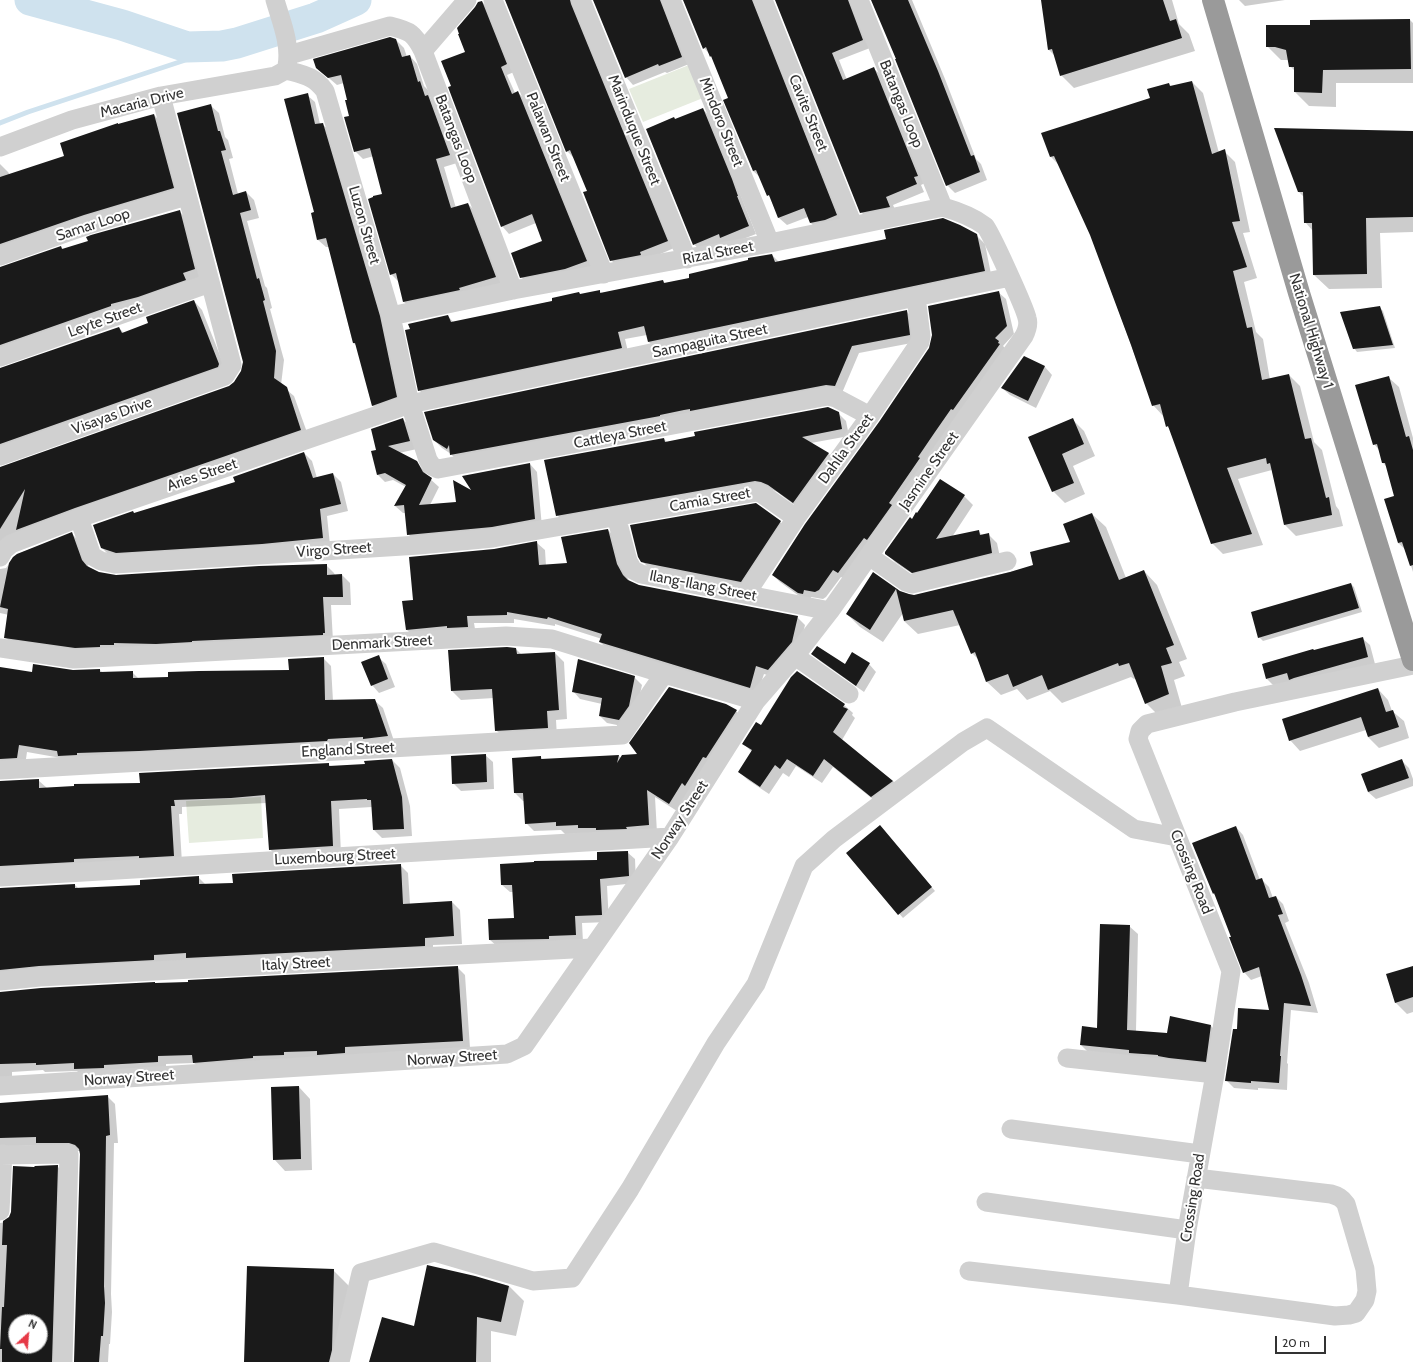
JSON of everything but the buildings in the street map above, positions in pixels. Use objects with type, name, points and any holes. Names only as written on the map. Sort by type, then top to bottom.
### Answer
[{"type":"highway","name":"National Highway 1","points":[[1213,0],[1299,293],[1413,660]]},
{"type":"street","points":[[274,0],[287,56]]},
{"type":"street","points":[[423,51],[467,0]]},
{"type":"street","name":"Palawan Street","points":[[492,0],[604,274]]},
{"type":"street","name":"Marinduque Street","points":[[581,0],[687,259]]},
{"type":"street","name":"Mindoro Street","points":[[671,0],[770,243]]},
{"type":"street","name":"Cavite Street","points":[[763,0],[853,225]]},
{"type":"street","name":"Batangas Loop","points":[[859,0],[943,207]]},
{"type":"street","name":"Batangas Loop","points":[[287,56],[390,26],[405,30],[416,37],[423,51],[513,290]]},
{"type":"street","name":"Macaria Drive","points":[[0,147],[72,120],[162,96],[275,76],[287,56]]},
{"type":"street","name":"Luzon Street","points":[[287,56],[318,82],[325,91],[390,316],[410,404]]},
{"type":"street","points":[[162,96],[210,283]]},
{"type":"street","name":"Samar Loop","points":[[0,256],[88,225],[187,196]]},
{"type":"street","points":[[943,207],[958,212],[986,227],[1010,277]]},
{"type":"street","name":"Rizal Street","points":[[390,316],[513,290],[770,243],[943,207]]},
{"type":"street","name":"Sampaguita Street","points":[[410,404],[1010,277]]},
{"type":"street","name":"Jasmine Street","points":[[795,656],[830,611],[1024,336],[1028,328],[1028,319],[1010,277]]},
{"type":"street","name":"Leyte Street","points":[[0,357],[210,283]]},
{"type":"street","name":"Visayas Drive","points":[[0,456],[225,376],[232,365],[210,283]]},
{"type":"street","name":"Dahlia Street","points":[[746,594],[796,518],[870,416],[920,342],[921,336],[916,297]]},
{"type":"street","name":"Cattleya Street","points":[[410,404],[428,460],[432,466],[438,469],[828,396],[836,398],[870,416]]},
{"type":"street","name":"Aries Street","points":[[0,557],[4,550],[11,544],[79,518],[410,404]]},
{"type":"street","name":"Camia Street","points":[[616,516],[757,492],[796,518]]},
{"type":"street","name":"Virgo Street","points":[[79,518],[92,556],[101,561],[115,564],[419,545],[493,538],[616,516]]},
{"type":"street","name":"Ilang-Ilang Street","points":[[616,516],[628,561],[633,570],[640,574],[830,611]]},
{"type":"street","points":[[869,556],[906,582],[912,584],[1007,561]]},
{"type":"street","name":"Denmark Street","points":[[0,648],[74,659],[506,636],[552,639],[756,701]]},
{"type":"street","points":[[795,656],[849,694]]},
{"type":"street","name":"Norway Street","points":[[0,1086],[507,1054],[524,1046],[670,837],[756,701],[795,656]]},
{"type":"street","name":"Crossing Road","points":[[1178,1295],[1187,1230],[1215,1074],[1231,971],[1138,739],[1140,731],[1147,724],[1235,702],[1413,665]]},
{"type":"street","name":"England Street","points":[[0,770],[622,735],[664,674]]},
{"type":"street","points":[[340,1362],[361,1273],[434,1252],[533,1281],[572,1278],[630,1189],[716,1043],[756,984],[804,866],[834,839],[963,742],[987,728],[1134,829],[1177,837]]},
{"type":"street","name":"Luxembourg Street","points":[[0,877],[670,837]]},
{"type":"street","name":"Italy Street","points":[[0,981],[40,977],[592,948]]},
{"type":"street","points":[[1067,1058],[1215,1074]]},
{"type":"street","points":[[1011,1130],[1200,1154]]},
{"type":"street","points":[[0,1211],[1,1154],[69,1154],[63,1362]]},
{"type":"street","points":[[969,1270],[1178,1295],[1335,1316],[1356,1313],[1365,1300],[1367,1291],[1364,1268],[1346,1204],[1340,1197],[1331,1194],[1196,1178]]},
{"type":"street","points":[[986,1202],[1187,1230]]},
{"type":"shaded area","points":[[689,65],[703,98],[643,122],[629,89]]},
{"type":"shaded area","points":[[261,797],[263,838],[189,843],[186,801]]},
{"type":"waterway","points":[[30,0],[122,25],[187,47],[222,46],[237,43],[316,18],[356,0]]},
{"type":"waterway","points":[[0,123],[28,112],[237,43]]}]
